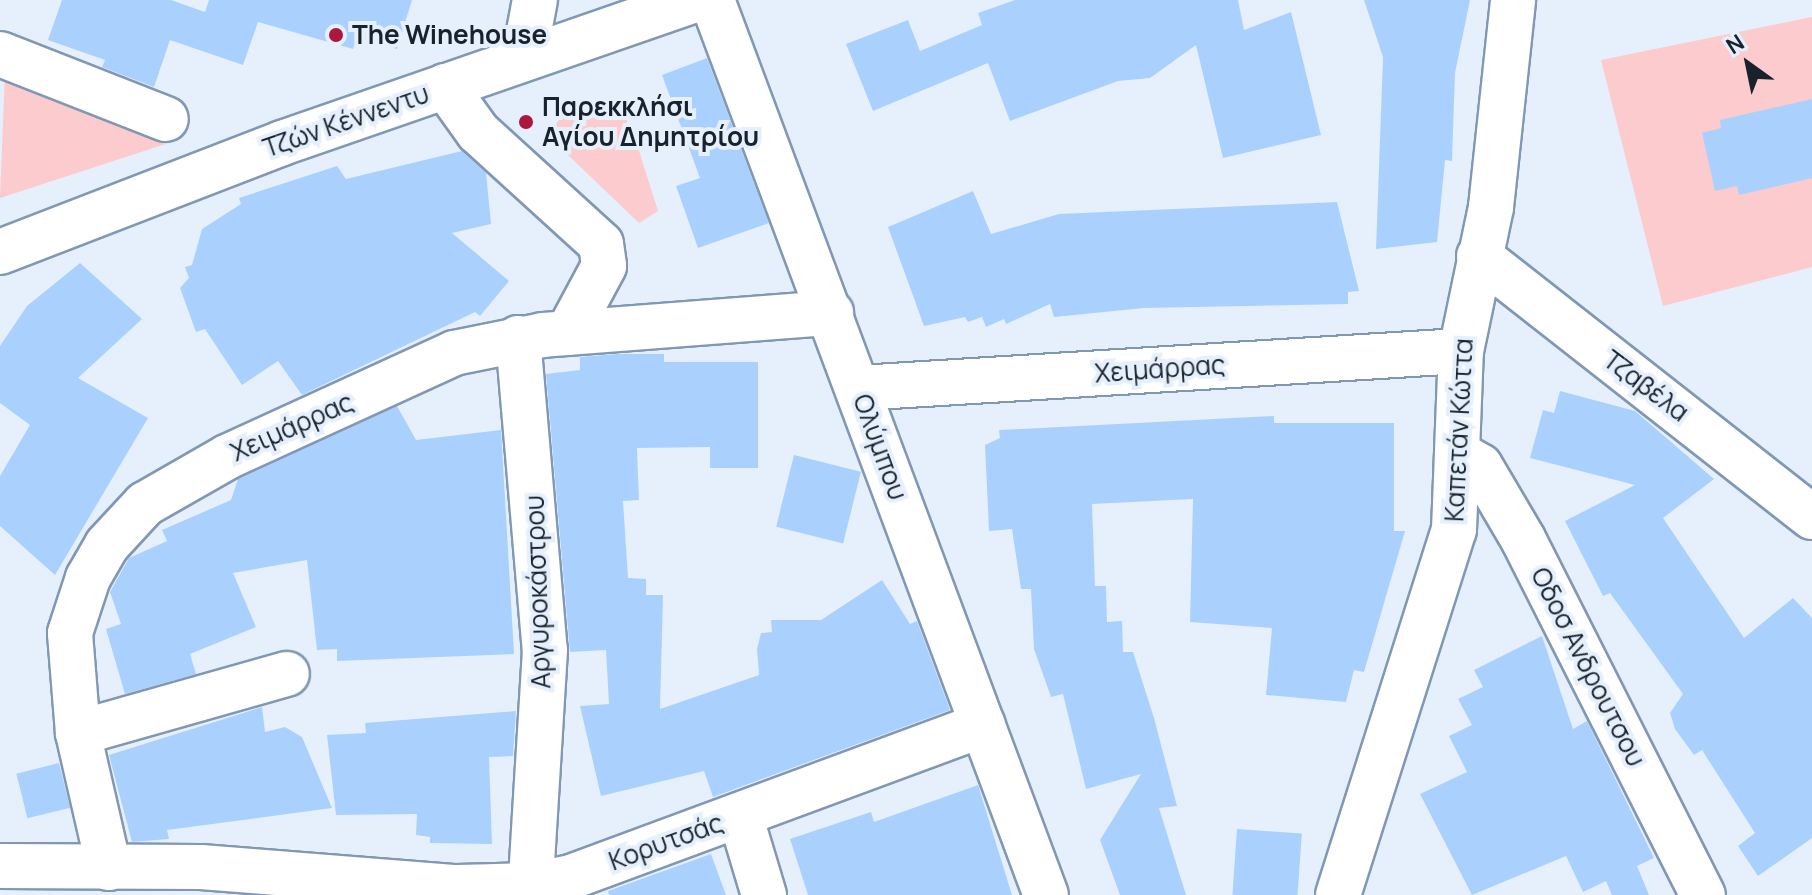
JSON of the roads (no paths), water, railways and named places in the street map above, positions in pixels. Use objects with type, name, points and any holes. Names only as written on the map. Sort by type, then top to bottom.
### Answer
[{"type":"street","points":[[524,58],[535,0]]},
{"type":"street","name":"Τζών Κέννεντυ","points":[[0,252],[445,86],[696,0]]},
{"type":"street","name":"Ολύμπου","points":[[712,0],[1046,895]]},
{"type":"street","name":"Καπετάν Κώττα","points":[[1338,895],[1445,569],[1459,454],[1461,351],[1491,207],[1513,0]]},
{"type":"street","points":[[0,54],[166,119]]},
{"type":"street","points":[[445,86],[478,132],[601,244],[604,266],[568,333]]},
{"type":"street","name":"Τζαβέλα","points":[[1479,256],[1812,517]]},
{"type":"street","name":"Χειμάρρας","points":[[109,868],[78,733],[69,662],[75,611],[107,545],[134,513],[201,469],[424,362],[518,338],[831,313]]},
{"type":"street","name":"Αργυροκάστρου","points":[[518,338],[545,650],[530,890]]},
{"type":"street","name":"Χειμάρρας","points":[[859,388],[1461,351]]},
{"type":"street","name":"Οδοσ Ανδρουτσου","points":[[1459,454],[1480,466],[1523,539],[1703,895]]},
{"type":"street","points":[[78,733],[287,674]]},
{"type":"street","name":"Κορυτσάς","points":[[0,866],[201,867],[530,890],[983,725]]},
{"type":"street","points":[[740,815],[764,895]]},
{"type":"place","name":"The Winehouse","points":[[336,35]]},
{"type":"place","name":"Παρεκκλήσι Αγίου Δημητρίου","points":[[526,122]]}]
